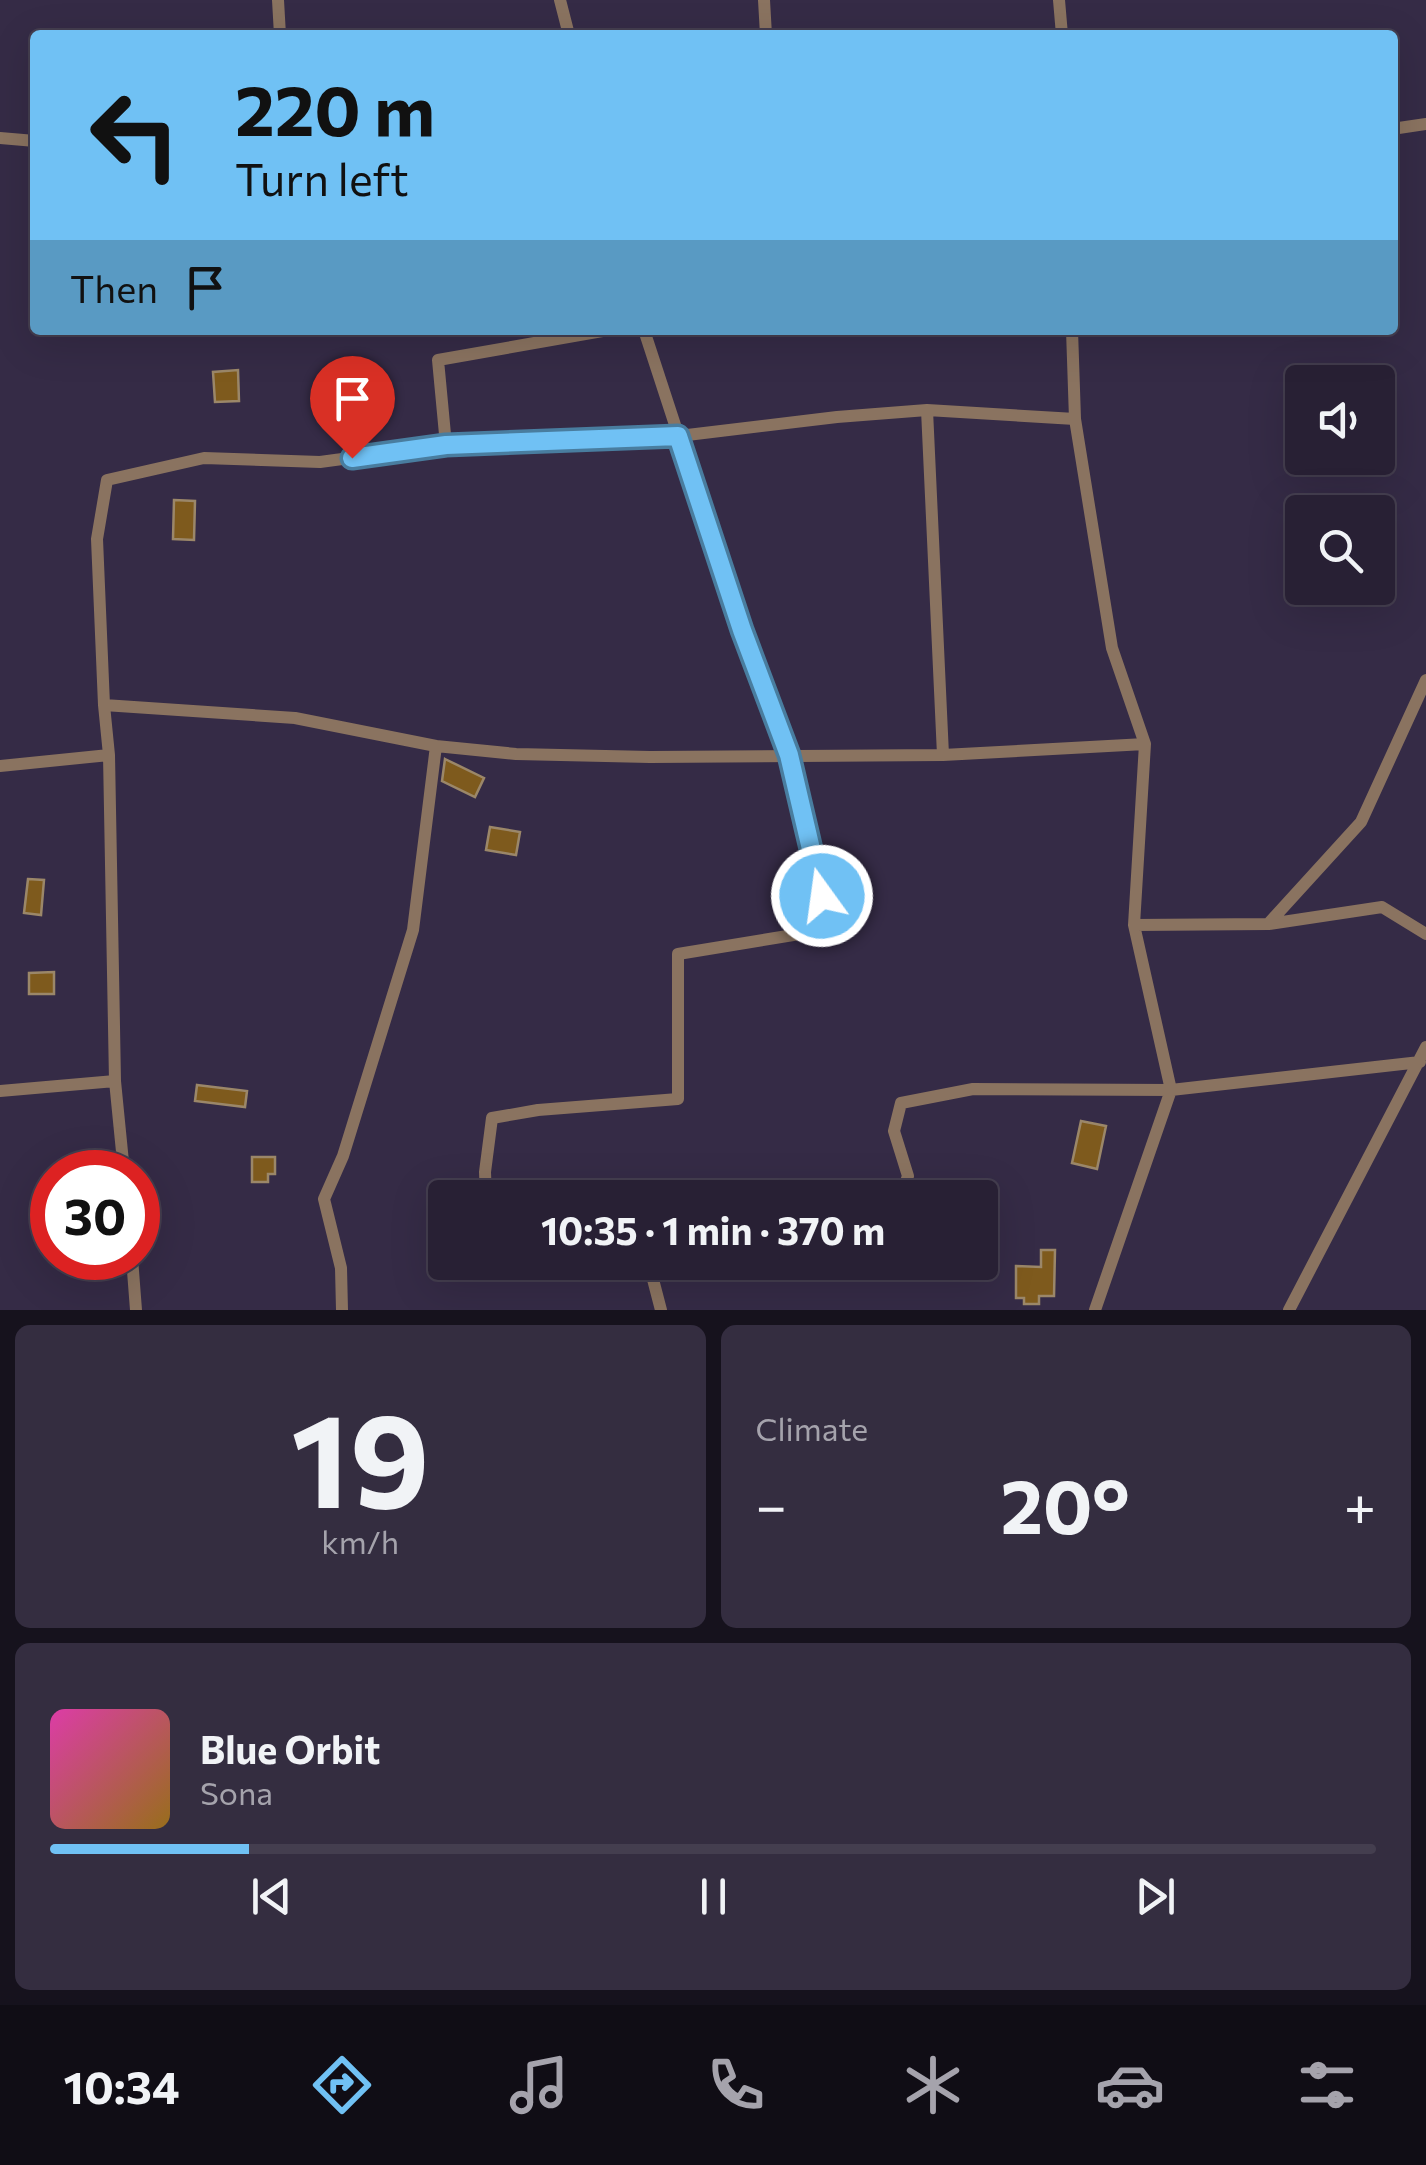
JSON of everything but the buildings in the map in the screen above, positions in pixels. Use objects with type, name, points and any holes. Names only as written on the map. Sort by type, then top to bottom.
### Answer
[{"type":"street","points":[[278,0],[280,30]]},
{"type":"street","points":[[560,0],[568,30]]},
{"type":"street","points":[[764,0],[766,30]]},
{"type":"street","points":[[1059,0],[1062,30]]},
{"type":"street","points":[[1398,128],[1426,124]]},
{"type":"street","points":[[0,138],[30,141]]},
{"type":"street","points":[[446,445],[438,360],[580,335]]},
{"type":"street","points":[[485,1180],[492,1118],[538,1110],[678,1099],[678,954],[830,928],[789,755],[742,630],[646,335]]},
{"type":"street","points":[[1072,335],[1075,419],[1112,648],[1145,744],[1134,925],[1171,1090],[1095,1310]]},
{"type":"street","points":[[928,410],[943,755]]},
{"type":"street","points":[[122,1150],[114,1081],[109,755],[97,539],[107,480],[204,458],[320,462],[446,445],[678,436],[838,416],[928,410],[1075,419]]},
{"type":"street","points":[[1269,924],[1361,822],[1426,680]]},
{"type":"street","points":[[104,705],[295,718],[436,746],[516,754],[650,758],[943,755],[1145,744]]},
{"type":"street","points":[[342,1310],[341,1268],[324,1198],[343,1156],[413,930],[436,746]]},
{"type":"street","points":[[0,766],[109,755]]},
{"type":"street","points":[[1134,925],[1269,924],[1382,907],[1426,934]]},
{"type":"street","points":[[1290,1310],[1426,1047]]},
{"type":"street","points":[[907,1180],[894,1131],[901,1103],[973,1089],[1171,1090],[1420,1062]]},
{"type":"street","points":[[0,1091],[114,1081]]},
{"type":"street","points":[[134,1280],[136,1310]]},
{"type":"street","points":[[654,1280],[661,1310]]},
{"type":"route","points":[[352,458],[446,445],[678,436],[742,630],[789,755],[822,896]]}]
